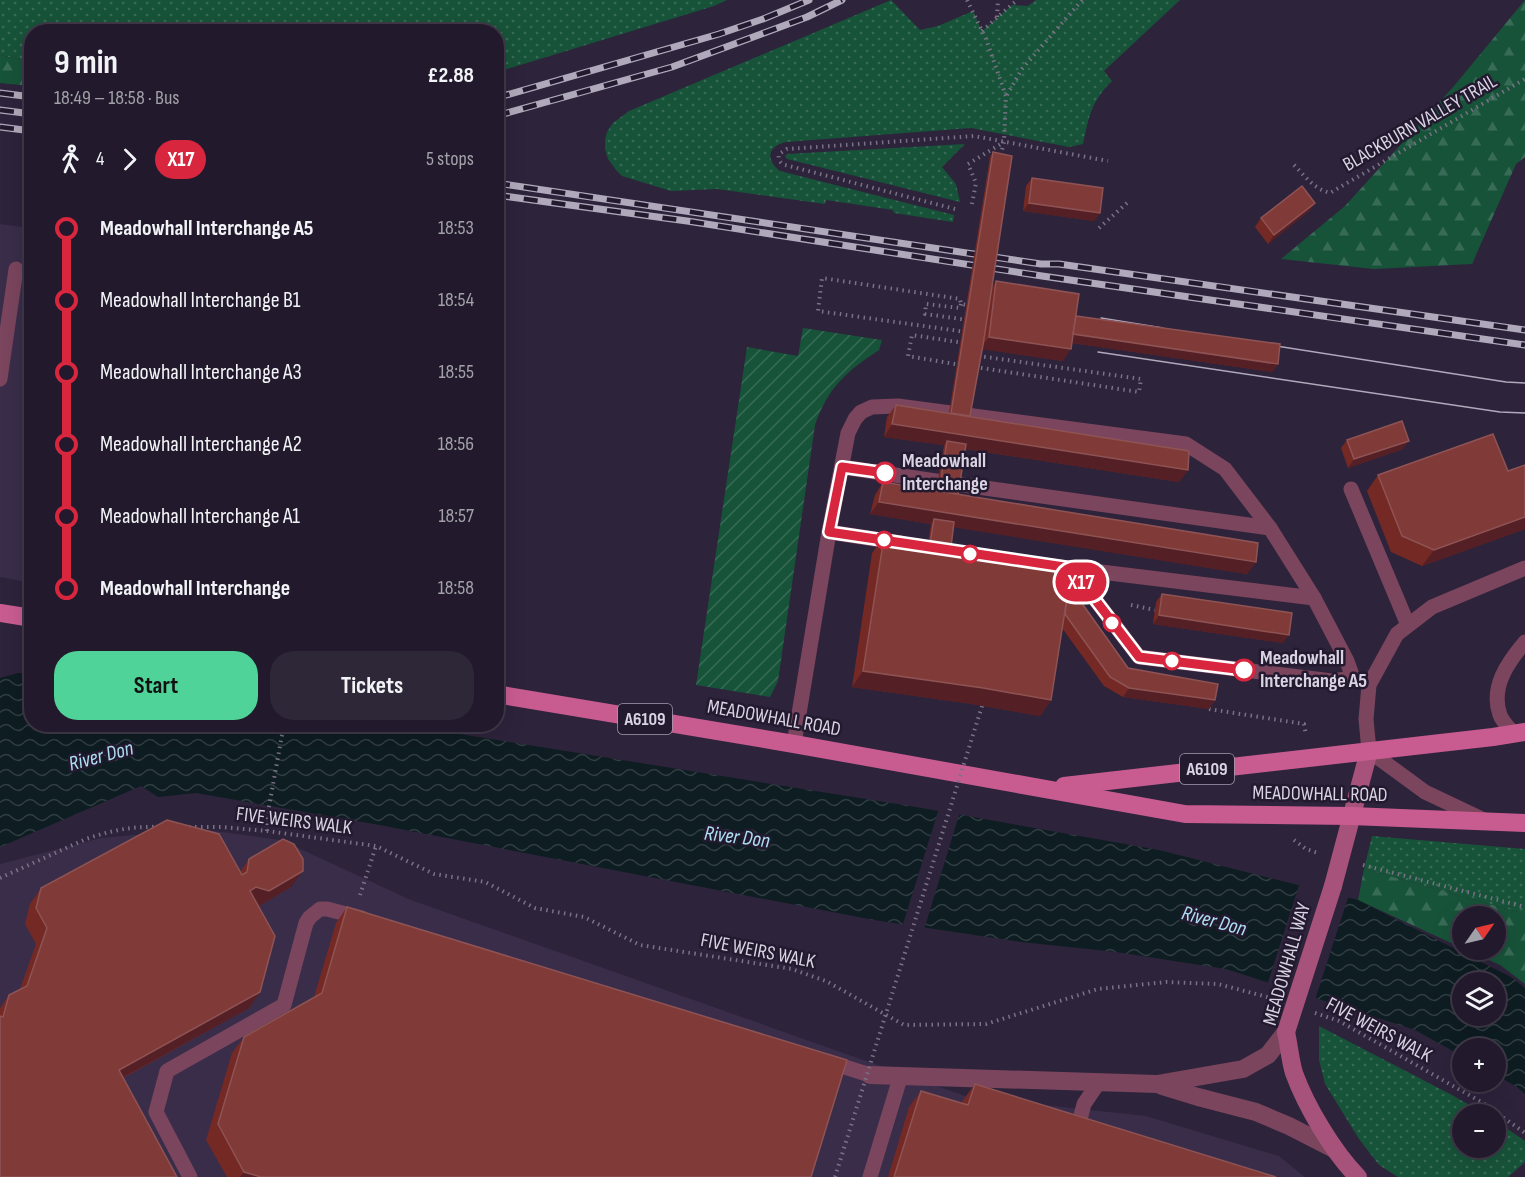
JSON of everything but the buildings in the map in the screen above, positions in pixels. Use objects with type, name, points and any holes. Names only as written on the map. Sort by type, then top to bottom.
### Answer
[{"type":"main road","points":[[0,613],[24,617]]},
{"type":"main road","name":"MEADOWHALL ROAD","points":[[504,695],[794,744],[1185,814],[1351,816],[1525,823]]},
{"type":"main road","name":"MEADOWHALL ROAD","points":[[1044,788],[1520,733]]},
{"type":"street","name":"MEADOWHALL WAY","points":[[1358,1177],[1334,1149],[1310,1107],[1293,1071],[1286,1032],[1334,886],[1369,751]]},
{"type":"street","points":[[870,1075],[1157,1084],[1243,1069],[1268,1055],[1286,1032]]},
{"type":"street","points":[[1157,1084],[1256,1112],[1334,1149]]},
{"type":"lane","points":[[0,379],[16,269]]},
{"type":"lane","points":[[794,744],[848,433],[861,412],[872,407],[898,406],[1186,444],[1225,469],[1270,528],[1314,598],[1347,661],[1353,678]]},
{"type":"lane","points":[[842,467],[1270,528]]},
{"type":"lane","points":[[1351,489],[1408,625]]},
{"type":"lane","points":[[829,532],[917,545]]},
{"type":"lane","points":[[1037,563],[1314,598]]},
{"type":"lane","points":[[1369,751],[1366,720],[1370,685],[1397,634],[1431,607],[1525,567]]},
{"type":"lane","points":[[1071,568],[1139,657],[1332,681],[1353,678],[1370,685]]},
{"type":"lane","points":[[1520,733],[1500,717],[1496,697],[1506,665],[1525,642]]},
{"type":"lane","name":"MEADOWHALL ROAD","points":[[1369,751],[1425,792],[1490,822]]},
{"type":"lane","points":[[190,1177],[156,1113],[167,1071],[284,1005],[306,923],[315,912],[327,909],[376,923]]},
{"type":"lane","points":[[815,1058],[870,1075]]},
{"type":"lane","points":[[870,1177],[901,1075]]},
{"type":"lane","points":[[1076,1135],[1084,1104],[1098,1082]]},
{"type":"path","points":[[967,0],[986,39],[1006,96],[1004,142],[1000,159]]},
{"type":"path","points":[[996,18],[998,0]]},
{"type":"path","points":[[982,31],[1017,0]]},
{"type":"path","points":[[1006,96],[1022,69],[1082,0]]},
{"type":"path","name":"BLACKBURN VALLEY TRAIL","points":[[1294,165],[1308,180],[1321,190],[1330,193],[1525,79]]},
{"type":"path","points":[[955,208],[786,165],[778,159],[779,154],[787,149],[974,136],[1108,161]]},
{"type":"path","points":[[972,204],[976,183],[968,164],[1004,142]]},
{"type":"path","points":[[1099,228],[1126,203]]},
{"type":"path","points":[[961,304],[960,299],[822,278],[818,311],[972,333]]},
{"type":"path","points":[[961,304],[960,308],[926,304],[924,314],[974,321]]},
{"type":"path","points":[[961,304],[976,307]]},
{"type":"path","points":[[969,354],[1141,379],[1139,392],[908,356],[912,335],[970,344]]},
{"type":"path","points":[[1131,605],[1155,610]]},
{"type":"path","points":[[835,1177],[982,706]]},
{"type":"path","points":[[1209,709],[1304,724],[1309,758]]},
{"type":"path","points":[[267,831],[268,812],[283,732]]},
{"type":"path","points":[[0,878],[100,834],[130,827],[168,827]]},
{"type":"path","name":"FIVE WEIRS WALK","points":[[179,827],[220,827],[267,831],[376,846],[434,874],[485,882],[535,908],[584,917],[640,945],[792,969],[826,981],[904,1024],[986,1024],[1098,989],[1167,982],[1218,984],[1276,999]]},
{"type":"path","points":[[1289,836],[1306,849],[1525,907]]},
{"type":"path","points":[[354,916],[376,846]]},
{"type":"path","name":"FIVE WEIRS WALK","points":[[1311,1011],[1339,1021],[1483,1103],[1525,1132]]},
{"type":"shaded area","points":[[0,224],[24,227],[24,582],[0,577]]},
{"type":"shaded area","points":[[200,829],[281,840],[411,900],[968,1097],[1146,1116],[1279,1156],[1305,1177],[0,1177],[0,864],[101,838]]},
{"type":"green space","points":[[0,0],[727,0],[714,6],[504,70],[504,24],[24,24],[24,60],[0,55]]},
{"type":"green space","points":[[891,0],[920,30],[938,26],[973,11],[982,31],[1012,5],[1028,6],[1036,0],[1180,0],[1104,71],[1112,81],[1099,96],[1092,110],[1083,144],[1069,147],[971,128],[786,142],[772,150],[772,162],[780,171],[954,215],[953,222],[826,200],[825,204],[717,189],[671,191],[622,176],[608,159],[605,149],[607,132],[613,123],[629,111]]},
{"type":"green space","points":[[1525,0],[1525,157],[1516,164],[1472,264],[1374,269],[1281,259],[1345,206],[1454,86]]},
{"type":"green space","points":[[0,55],[24,60],[24,85],[0,83]]},
{"type":"green space","points":[[965,144],[942,167],[956,184],[960,202],[787,159],[785,156],[787,154]]},
{"type":"green space","points":[[803,328],[882,340],[879,350],[857,365],[840,381],[826,400],[815,425],[778,681],[770,697],[696,685],[747,347],[798,356]]},
{"type":"green space","points":[[1372,836],[1525,849],[1525,914],[1506,909],[1506,906],[1496,906],[1364,869]]},
{"type":"green space","points":[[1364,869],[1496,906],[1452,906],[1452,943],[1358,900]]},
{"type":"green space","points":[[1506,909],[1525,914],[1525,984],[1500,965],[1489,960],[1506,960]]},
{"type":"green space","points":[[1319,1026],[1468,1104],[1452,1104],[1452,1158],[1506,1158],[1506,1128],[1525,1141],[1525,1162],[1508,1177],[1398,1177],[1379,1165],[1359,1139],[1325,1084],[1319,1060]]},
{"type":"water","name":"River Don","points":[[24,673],[24,732],[447,732],[916,807],[1159,850],[1358,900],[1452,947],[1452,960],[1477,960],[1501,972],[1452,972],[1452,1026],[1506,1026],[1506,974],[1525,988],[1525,1094],[1506,1081],[1506,1038],[1452,1038],[1452,1050],[1415,1030],[1226,969],[874,920],[374,824],[196,793],[158,797],[141,786],[0,847],[0,678]]},
{"type":"pier","points":[[939,808],[960,812],[924,930],[902,927]]},
{"type":"pier","points":[[1300,882],[1349,895],[1315,1000],[1267,985]]},
{"type":"tram line","points":[[1101,318],[1163,328]]},
{"type":"tram line","points":[[1264,344],[1506,382],[1525,383]]},
{"type":"tram line","points":[[1098,352],[1500,412],[1525,413]]},
{"type":"railway","points":[[504,96],[719,34],[809,0]]},
{"type":"railway","points":[[504,114],[672,67],[807,17],[842,0]]},
{"type":"railway","points":[[0,93],[24,96]]},
{"type":"railway","points":[[0,110],[24,113]]},
{"type":"railway","points":[[0,127],[24,130]]},
{"type":"railway","points":[[504,184],[1041,264],[1059,264],[1525,330]]},
{"type":"railway","points":[[504,196],[1525,345]]},
{"type":"bus line","name":"X17","points":[[885,473],[842,467],[829,532],[1071,568],[1139,657],[1244,670]]},
{"type":"place","name":"Meadowhall Interchange","points":[[885,473]]},
{"type":"place","name":"Meadowhall Interchange A5","points":[[1244,670]]}]
